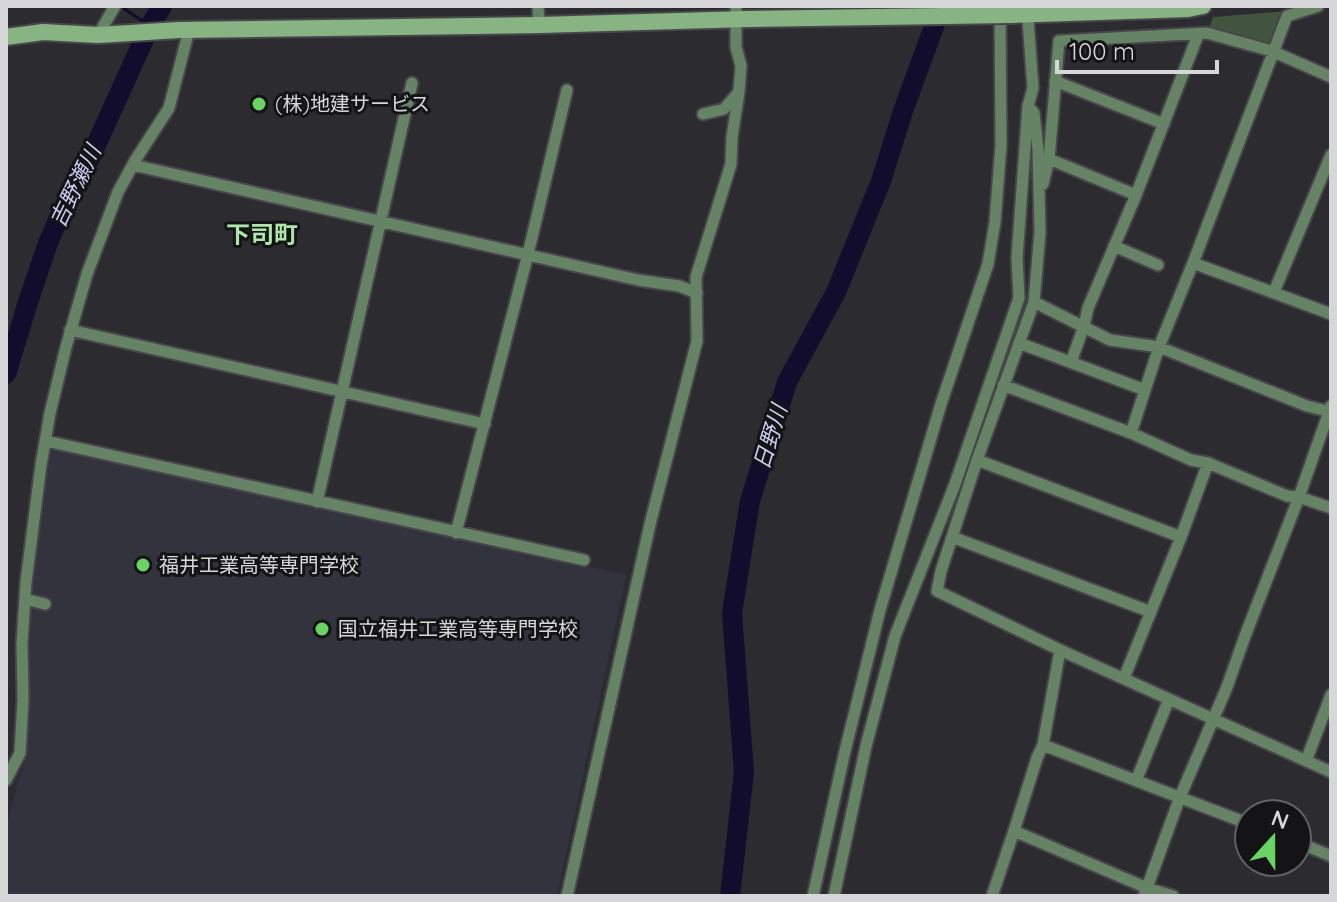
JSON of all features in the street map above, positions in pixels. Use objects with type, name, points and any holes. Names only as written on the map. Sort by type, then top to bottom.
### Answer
[{"type":"main road","points":[[6,37],[43,32],[104,34],[539,25],[740,15],[1188,9],[1203,6]]},
{"type":"street","points":[[104,34],[115,6]]},
{"type":"street","points":[[538,6],[539,25]]},
{"type":"street","points":[[1131,433],[1159,347],[1287,16],[1318,6]]},
{"type":"street","points":[[834,896],[866,746],[895,636],[955,484],[1019,298],[1017,258],[1028,106],[1033,88],[1028,10]]},
{"type":"street","points":[[813,896],[880,610],[941,404],[988,264],[1001,145],[1005,11]]},
{"type":"street","points":[[567,896],[651,520],[697,341],[696,277],[731,164],[741,66],[736,47],[740,15]]},
{"type":"street","points":[[6,780],[20,753],[25,599],[50,413],[87,274],[118,192],[169,108],[184,30]]},
{"type":"street","points":[[1038,204],[1049,159],[1059,41],[1207,33],[1272,51],[1331,77]]},
{"type":"street","points":[[1071,362],[1088,308],[1198,35]]},
{"type":"street","points":[[1055,81],[1164,124]]},
{"type":"street","points":[[317,502],[412,83]]},
{"type":"street","points":[[456,533],[567,90]]},
{"type":"street","points":[[703,114],[724,109],[739,92]]},
{"type":"street","points":[[1028,106],[1034,113],[1038,149],[1040,232],[1034,302],[977,460],[937,591],[1331,772]]},
{"type":"street","points":[[1274,292],[1331,155]]},
{"type":"street","points":[[1049,159],[1136,195]]},
{"type":"street","points":[[133,165],[638,280],[679,286],[697,293]]},
{"type":"street","points":[[1114,246],[1158,265]]},
{"type":"street","points":[[1193,263],[1331,314]]},
{"type":"street","points":[[1034,302],[1110,340],[1159,347],[1307,406],[1330,410],[1227,687],[1180,797],[1146,892]]},
{"type":"street","points":[[70,330],[485,424]]},
{"type":"street","points":[[1019,343],[1145,390]]},
{"type":"street","points":[[1003,385],[1131,433],[1191,460],[1208,463],[1287,496],[1331,508]]},
{"type":"street","points":[[46,441],[584,560]]},
{"type":"street","points":[[977,460],[1181,537]]},
{"type":"street","points":[[1124,678],[1208,463]]},
{"type":"street","points":[[952,537],[1151,612]]},
{"type":"street","points":[[25,599],[45,604]]},
{"type":"street","points":[[992,896],[1043,745],[1060,650]]},
{"type":"street","points":[[1306,761],[1331,695]]},
{"type":"street","points":[[1136,781],[1169,699]]},
{"type":"street","points":[[1043,745],[1233,818]]},
{"type":"street","points":[[1014,831],[1146,892],[1173,896]]},
{"type":"shaded area","name":"国立福井工業高等専門学校","points":[[51,448],[626,575],[557,896],[6,896],[6,827],[26,755],[32,582]]},
{"type":"green space","points":[[1287,11],[1272,49],[1208,32],[1213,17]]},
{"type":"waterway","points":[[120,6],[150,26]]},
{"type":"waterway","name":"吉野瀬川","points":[[6,374],[48,243],[162,6]]},
{"type":"waterway","name":"日野川","points":[[730,896],[744,772],[732,613],[750,501],[787,382],[836,292],[881,181],[936,21],[936,6]]},
{"type":"place","name":"(株)地建サービス","points":[[259,104]]},
{"type":"place","name":"福井工業高等専門学校","points":[[143,565]]},
{"type":"place","name":"国立福井工業高等専門学校","points":[[322,629]]},
{"type":"district","name":"下司町","points":[[262,235]]}]
